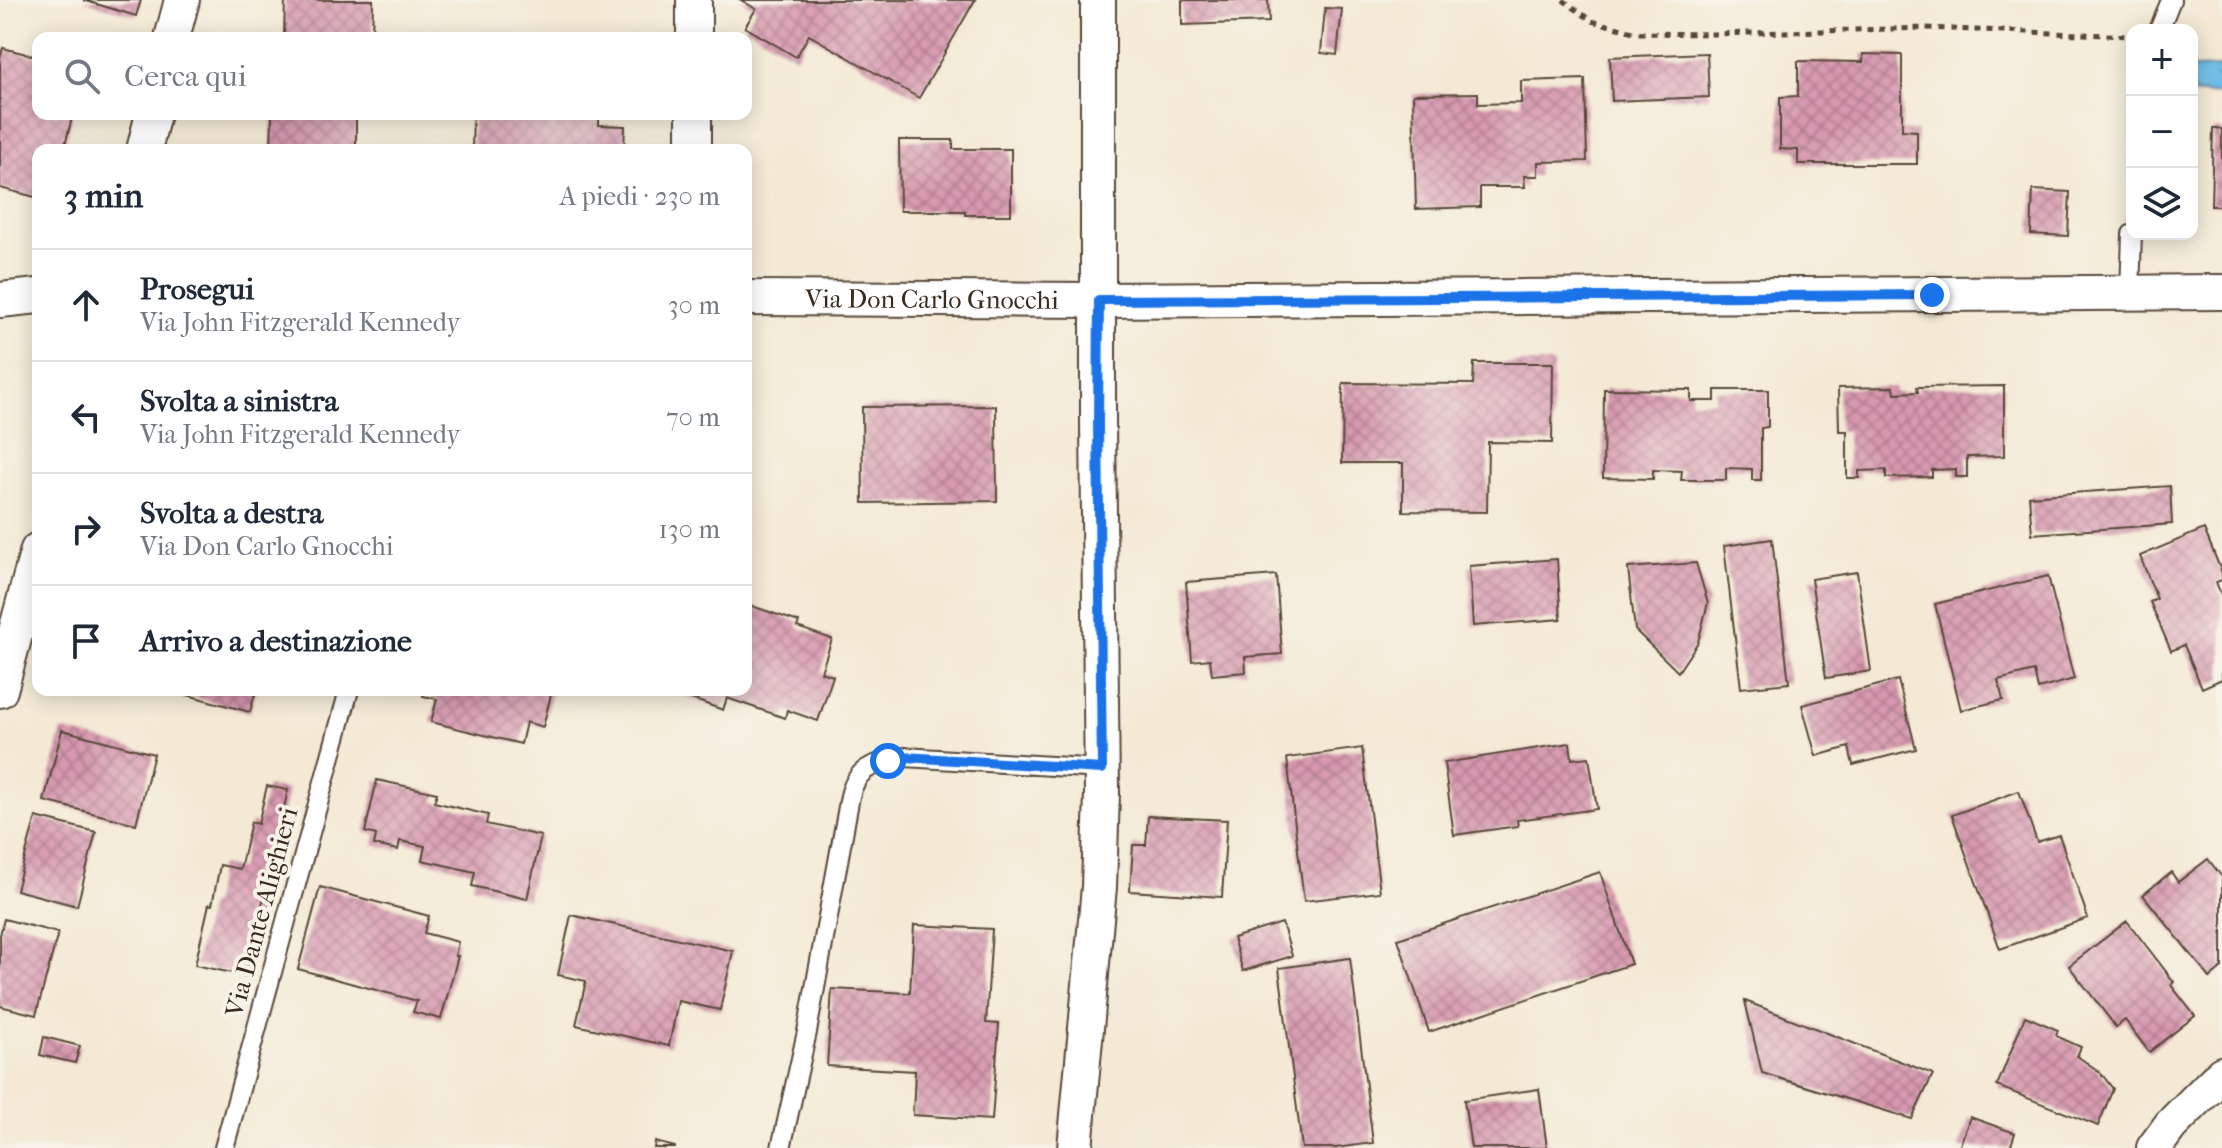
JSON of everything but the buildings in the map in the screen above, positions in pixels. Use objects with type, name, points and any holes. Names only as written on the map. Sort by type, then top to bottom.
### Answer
[{"type":"street","points":[[174,32],[182,0]]},
{"type":"street","points":[[694,0],[694,32]]},
{"type":"street","points":[[1075,1148],[1099,887],[1102,769],[1098,0]]},
{"type":"street","points":[[146,144],[152,120]]},
{"type":"street","points":[[694,120],[694,144]]},
{"type":"street","name":"Via Don Carlo Gnocchi","points":[[752,298],[1099,300],[2222,292]]},
{"type":"street","points":[[0,300],[32,297]]},
{"type":"street","points":[[0,690],[32,572]]},
{"type":"street","points":[[2154,1148],[2171,1125],[2222,1074]]},
{"type":"lane","points":[[2161,24],[2171,0]]},
{"type":"lane","points":[[2130,293],[2132,240]]},
{"type":"lane","name":"Via Dante Alighieri","points":[[224,1148],[347,696]]},
{"type":"lane","points":[[781,1148],[807,1032],[850,796],[861,772],[875,764],[905,757],[1102,769]]},
{"type":"path","points":[[1563,0],[1592,21],[1637,33],[1926,28],[2126,36]]},
{"type":"water","points":[[2222,67],[2222,94],[2198,94],[2198,68]]},
{"type":"route","points":[[888,761],[905,757],[1102,769],[1099,300],[1932,295]]}]
